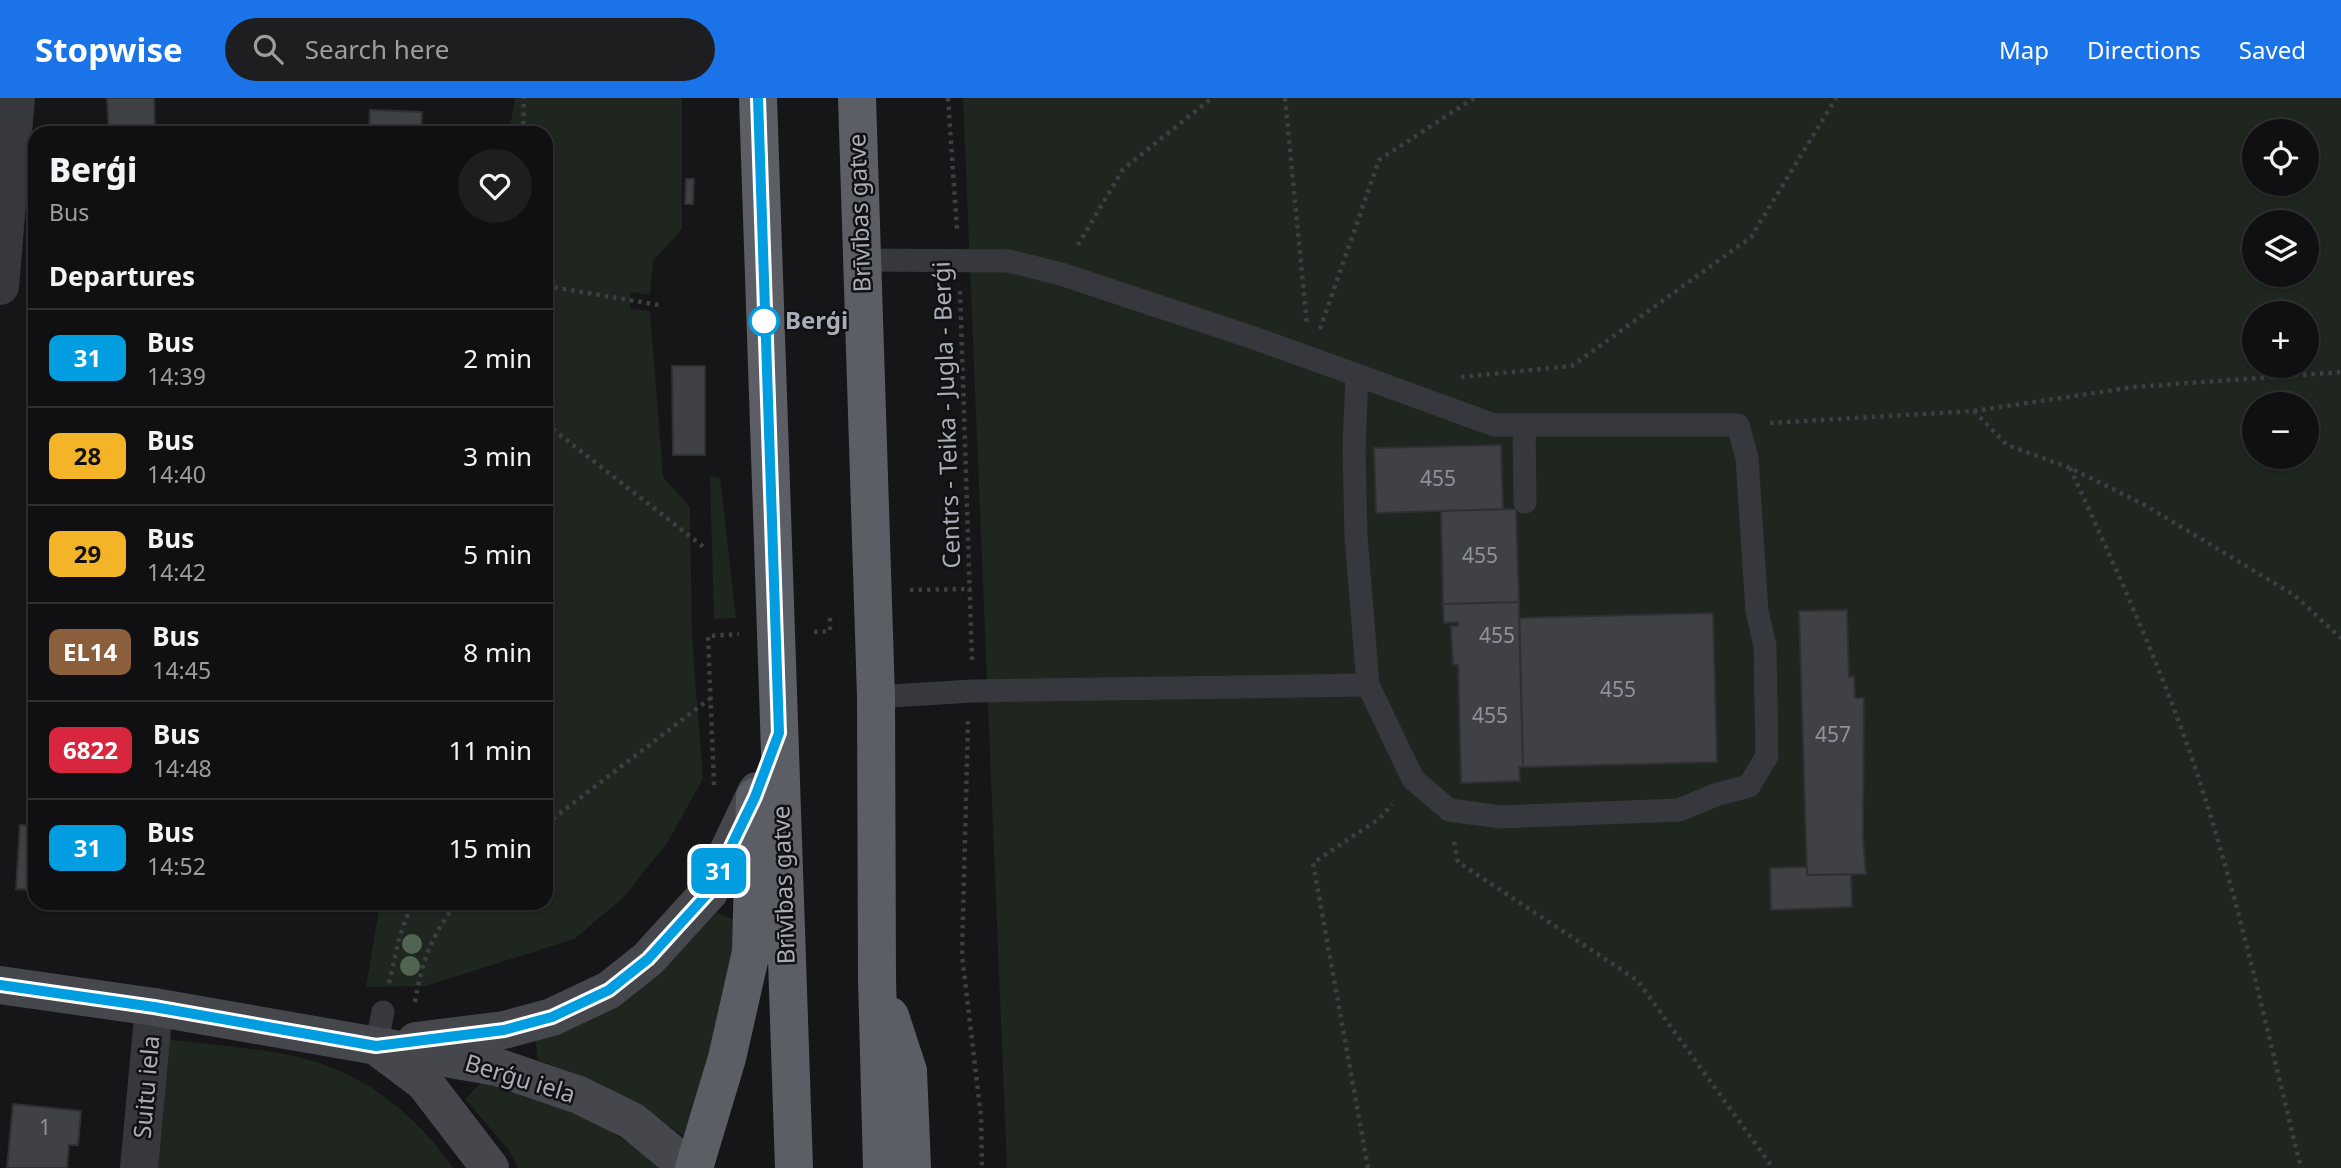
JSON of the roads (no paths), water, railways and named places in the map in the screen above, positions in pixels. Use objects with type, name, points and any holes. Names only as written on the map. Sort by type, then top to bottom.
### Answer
[{"type":"highway","name":"Brīvības gatve","points":[[758,98],[794,1168]]},
{"type":"highway","name":"Brīvības gatve","points":[[857,98],[876,697],[877,978],[882,1168]]},
{"type":"highway","points":[[694,1168],[727,1058],[751,952],[755,797]]},
{"type":"highway","points":[[877,978],[908,1071],[912,1168]]},
{"type":"main road","points":[[379,1029],[504,1030],[552,1017],[609,990],[648,959],[709,892],[755,797],[779,733]]},
{"type":"main road","name":"Berģu iela","points":[[0,985],[154,1007],[379,1029],[579,1095],[632,1121],[689,1168]]},
{"type":"main road","points":[[379,1029],[490,1168]]},
{"type":"street","points":[[0,286],[20,235],[16,98]]},
{"type":"street","name":"Suitu iela","points":[[139,1168],[154,1007]]},
{"type":"lane","points":[[861,260],[959,258],[1009,261],[1061,274],[1310,357],[1494,425],[1738,425],[1746,458],[1757,611],[1765,646],[1767,756],[1749,786],[1718,794],[1679,810],[1501,817],[1449,810],[1413,779],[1368,685],[1356,536],[1354,448],[1357,375]]},
{"type":"lane","points":[[1524,425],[1525,502]]},
{"type":"lane","points":[[876,697],[972,691],[1368,685]]},
{"type":"place","name":"Berģi","points":[[764,321]]}]
